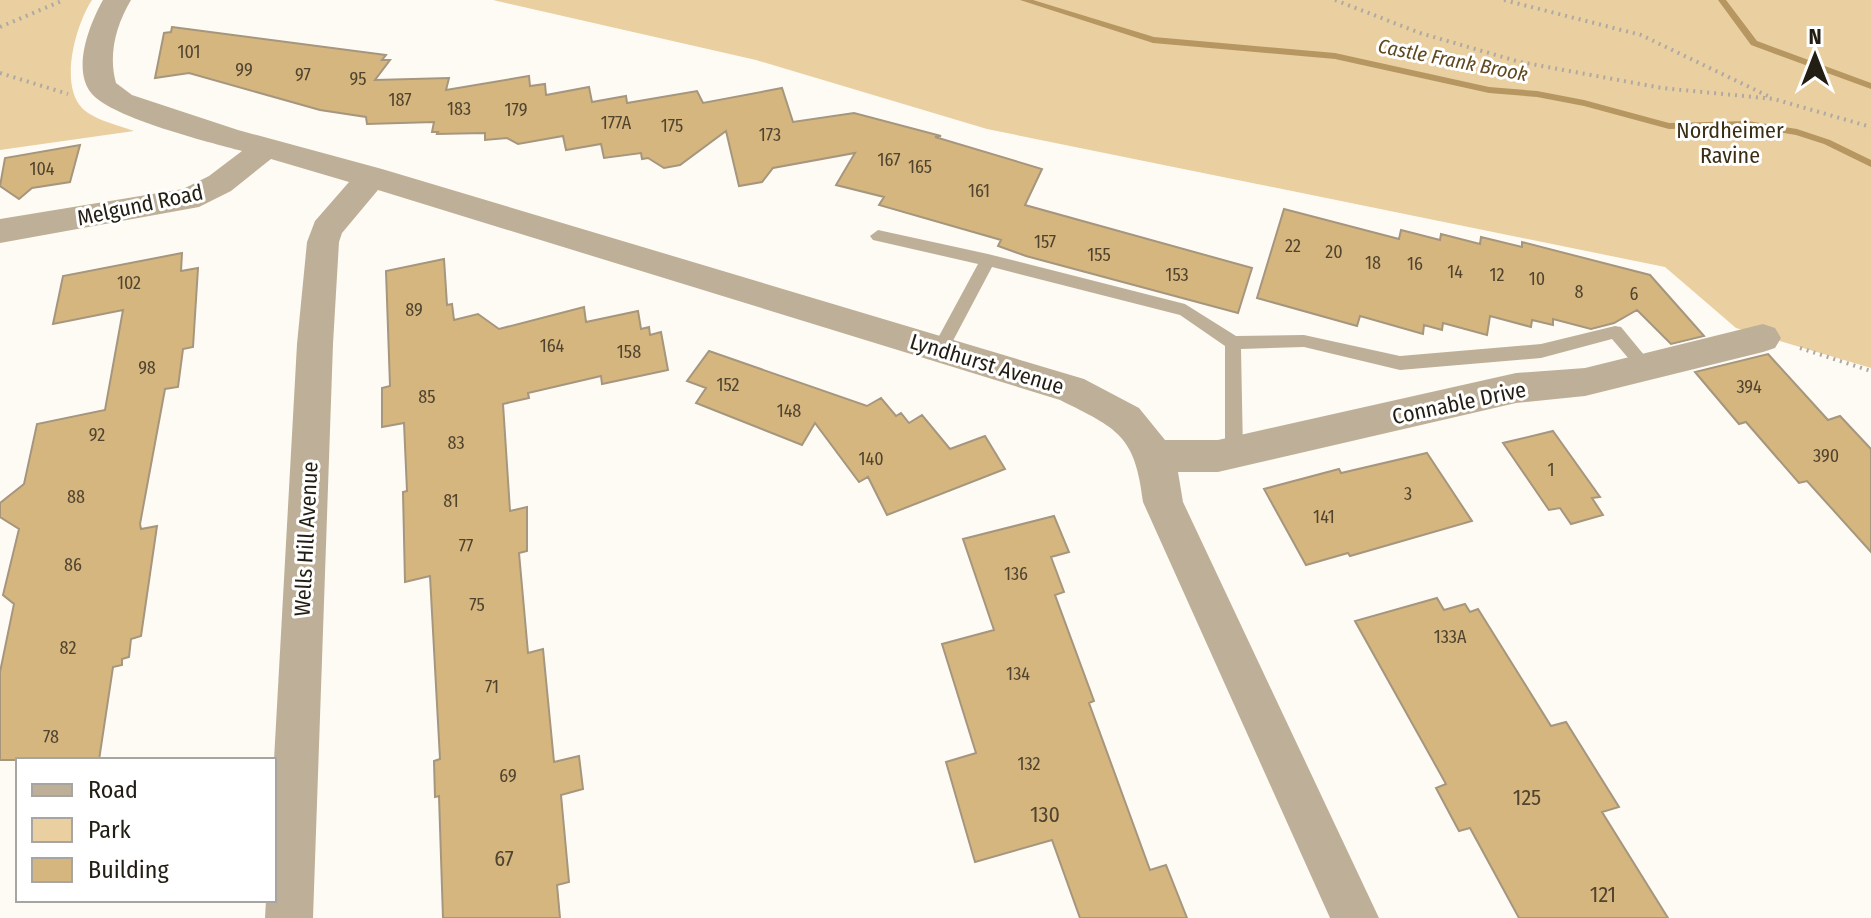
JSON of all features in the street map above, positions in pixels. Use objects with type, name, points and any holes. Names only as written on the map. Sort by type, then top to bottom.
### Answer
[{"type":"street","points":[[117,0],[107,20],[97,63],[103,88],[122,102],[265,147]]},
{"type":"street","name":"Lyndhurst Avenue","points":[[265,147],[1071,389],[1126,416],[1145,434],[1155,456],[1163,502],[1355,918]]},
{"type":"street","name":"Melgund Road","points":[[0,231],[188,199],[214,189],[236,174],[265,147]]},
{"type":"street","name":"Wells Hill Avenue","points":[[289,918],[315,344],[323,242],[327,229],[371,177]]},
{"type":"street","name":"Connable Drive","points":[[1155,456],[1218,456],[1516,388],[1585,382],[1763,338]]},
{"type":"lane","points":[[878,236],[988,260],[1185,310],[1233,343],[1304,341],[1400,363],[1541,351],[1615,332],[1646,367]]},
{"type":"lane","points":[[940,349],[988,260]]},
{"type":"lane","points":[[1233,343],[1234,452]]},
{"type":"path","points":[[0,27],[64,0]]},
{"type":"path","points":[[1335,0],[1420,33],[1520,62],[1662,88],[1774,99]]},
{"type":"path","points":[[1504,0],[1641,35],[1774,99],[1871,127]]},
{"type":"path","points":[[0,73],[65,94],[103,88]]},
{"type":"path","points":[[1763,338],[1871,371]]},
{"type":"green space","points":[[0,0],[92,0],[80,24],[72,54],[75,97],[82,108],[93,116],[134,131],[0,150]]},
{"type":"green space","name":"Nordheimer Ravine","points":[[493,0],[1871,0],[1871,368],[1736,328],[1665,267],[987,129],[756,60]]},
{"type":"building","points":[[172,27],[386,55],[382,60],[390,60],[375,80],[449,78],[446,90],[529,76],[530,86],[545,84],[546,95],[589,87],[592,102],[626,96],[627,103],[697,91],[703,103],[782,88],[793,122],[854,113],[941,136],[935,137],[1042,169],[1025,205],[1252,268],[1238,313],[1026,256],[998,246],[1001,240],[879,205],[884,197],[836,185],[855,153],[773,168],[762,182],[739,186],[726,131],[680,165],[664,168],[648,158],[642,159],[641,153],[604,158],[601,144],[566,150],[563,136],[518,144],[507,138],[485,140],[485,133],[437,134],[432,132],[434,122],[367,124],[366,117],[320,110],[189,73],[155,78],[164,33],[171,32]]},
{"type":"building","points":[[80,145],[70,182],[32,188],[19,199],[0,186],[5,158]]},
{"type":"building","points":[[1284,209],[1399,239],[1401,230],[1440,240],[1441,234],[1480,244],[1481,237],[1522,247],[1522,242],[1650,275],[1704,336],[1671,344],[1637,310],[1614,323],[1591,329],[1553,319],[1553,325],[1532,320],[1531,327],[1490,316],[1487,335],[1443,323],[1442,330],[1424,325],[1423,334],[1360,316],[1357,326],[1257,298]]},
{"type":"building","points":[[182,253],[181,271],[198,268],[193,347],[183,349],[178,387],[165,389],[140,524],[141,529],[157,526],[141,636],[131,639],[129,657],[122,659],[122,665],[113,667],[99,758],[0,760],[0,672],[14,604],[3,595],[19,529],[0,517],[0,503],[24,484],[37,424],[105,410],[123,310],[53,324],[63,276]]},
{"type":"building","points":[[444,259],[447,305],[452,304],[454,320],[478,314],[499,329],[584,307],[586,322],[638,311],[641,329],[649,327],[650,335],[661,332],[668,370],[602,384],[601,376],[528,393],[529,398],[503,404],[510,511],[527,507],[527,551],[519,553],[528,653],[543,649],[554,762],[579,756],[583,789],[561,795],[569,882],[557,885],[560,918],[443,918],[439,796],[435,797],[434,761],[440,759],[430,576],[405,582],[403,492],[407,491],[404,423],[382,427],[382,388],[390,386],[386,271]]},
{"type":"building","points":[[709,351],[867,406],[881,398],[896,416],[901,413],[909,423],[922,415],[950,449],[985,436],[1005,469],[887,515],[868,477],[859,482],[815,423],[802,445],[696,403],[706,388],[687,381]]},
{"type":"building","points":[[1768,354],[1828,420],[1840,416],[1871,449],[1871,552],[1807,481],[1799,483],[1746,422],[1739,424],[1695,372]]},
{"type":"building","points":[[1553,431],[1600,497],[1592,498],[1603,515],[1571,524],[1560,508],[1549,510],[1503,443]]},
{"type":"building","points":[[1427,453],[1472,521],[1350,556],[1348,553],[1306,565],[1264,489],[1339,469],[1341,473]]},
{"type":"building","points":[[1054,516],[1069,552],[1051,557],[1064,592],[1055,595],[1094,701],[1089,703],[1150,870],[1166,865],[1187,918],[1080,918],[1052,840],[975,862],[946,762],[976,753],[942,644],[994,630],[963,539]]},
{"type":"building","points":[[1437,598],[1444,610],[1465,604],[1470,612],[1478,609],[1551,726],[1566,722],[1619,807],[1602,812],[1668,918],[1519,918],[1470,828],[1459,831],[1436,788],[1446,784],[1355,621]]},
{"type":"waterway","name":"Castle Frank Brook","points":[[1024,0],[1153,40],[1335,56],[1489,90],[1537,94],[1584,103],[1669,126],[1748,124],[1797,132],[1827,142],[1871,164]]},
{"type":"waterway","name":"Castle Frank Brook","points":[[1722,0],[1754,43],[1871,86]]}]
